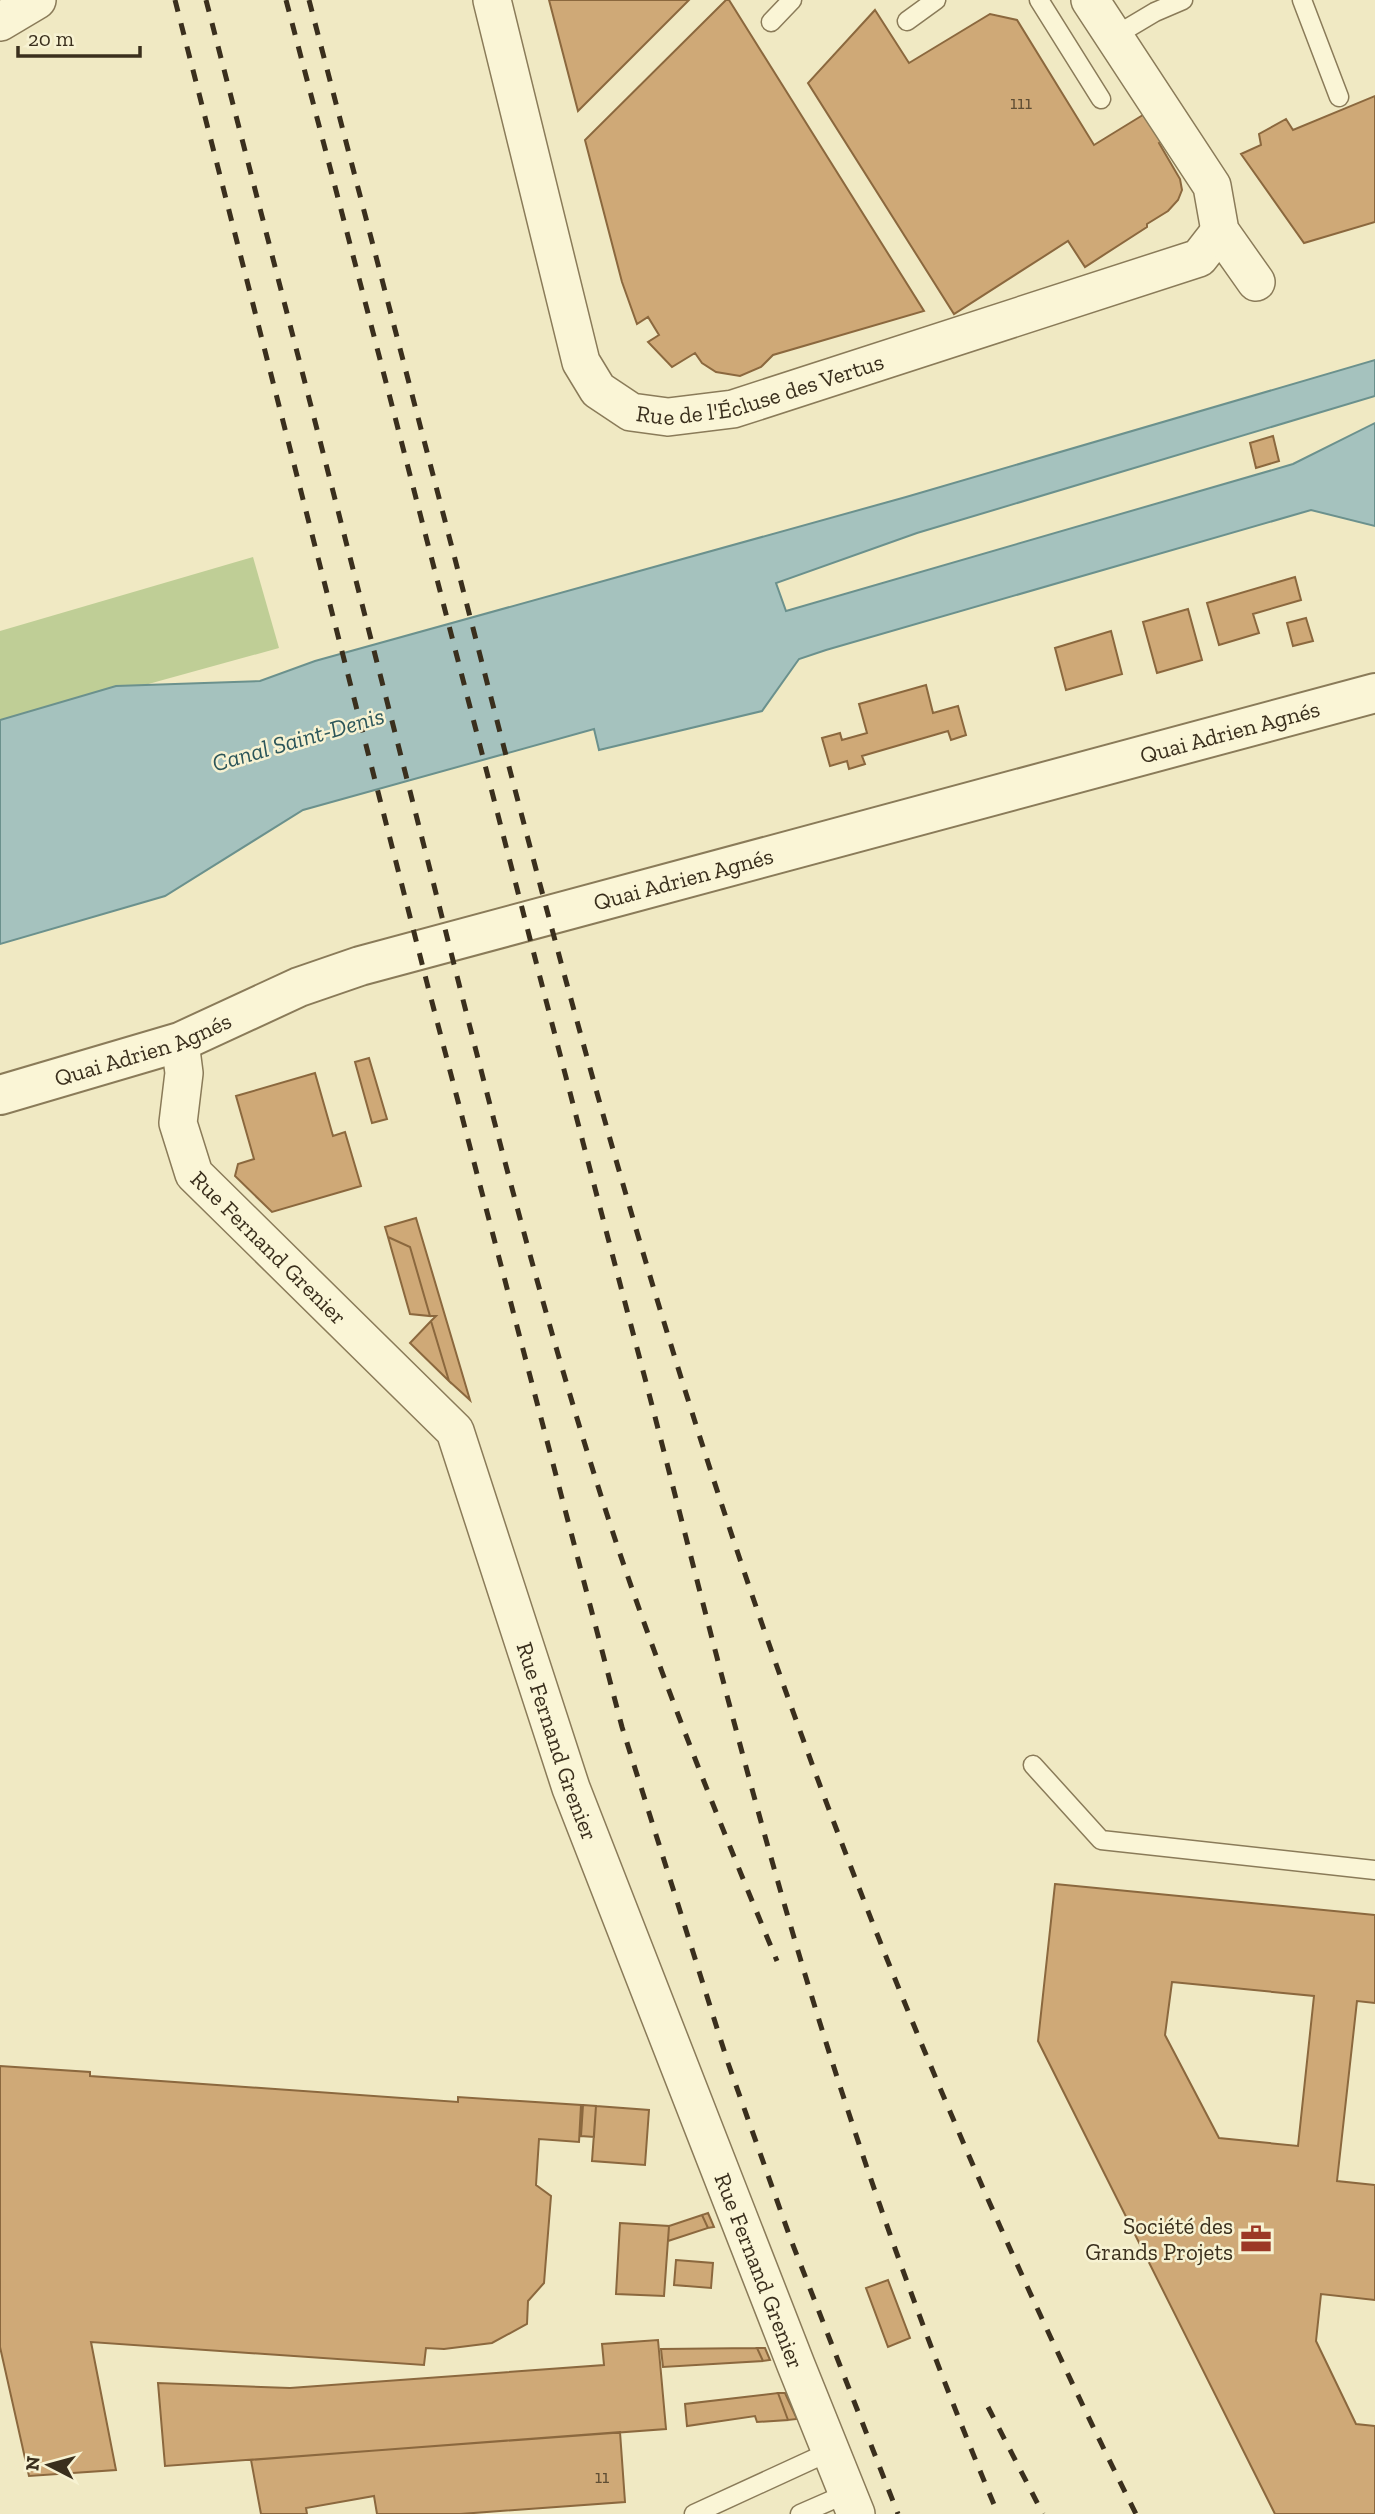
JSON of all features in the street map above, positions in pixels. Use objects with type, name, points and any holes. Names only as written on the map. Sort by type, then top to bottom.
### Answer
[{"type":"street","points":[[0,22],[37,0]]},
{"type":"street","name":"Rue de l'Écluse des Vertus","points":[[492,0],[581,362],[598,390],[631,412],[668,417],[733,410],[1199,258],[1220,231]]},
{"type":"street","points":[[1090,0],[1212,186],[1220,231],[1255,282]]},
{"type":"street","name":"Quai Adrien Agnés","points":[[0,1095],[180,1042],[299,987],[360,966],[1375,693]]},
{"type":"street","name":"Rue Fernand Grenier","points":[[180,1042],[184,1073],[178,1123],[194,1174],[455,1431],[572,1788],[852,2503]]},
{"type":"lane","points":[[771,22],[792,0]]},
{"type":"lane","points":[[907,20],[936,0]]},
{"type":"lane","points":[[1039,0],[1101,99]]},
{"type":"lane","points":[[1113,37],[1155,12],[1183,0]]},
{"type":"lane","points":[[1302,0],[1339,97]]},
{"type":"lane","points":[[1033,1765],[1101,1840],[1375,1871]]},
{"type":"lane","points":[[694,2514],[831,2451]]},
{"type":"lane","points":[[800,2514],[852,2503]]},
{"type":"green space","points":[[253,557],[279,648],[0,725],[0,631]]},
{"type":"water","name":"Canal Saint-Denis","points":[[1375,360],[1375,396],[917,533],[776,583],[786,611],[1293,464],[1375,423],[1375,526],[1311,510],[826,650],[799,659],[762,711],[599,750],[594,729],[303,810],[165,896],[0,944],[0,720],[116,686],[260,681],[315,661],[906,497]]},
{"type":"building","points":[[549,0],[689,0],[578,111]]},
{"type":"building","points":[[729,0],[924,311],[773,355],[761,367],[740,376],[716,372],[702,363],[695,353],[672,367],[648,342],[659,335],[648,317],[637,324],[622,282],[585,140]]},
{"type":"building","points":[[875,10],[909,63],[990,14],[1017,20],[1094,145],[1151,110],[1168,137],[1159,143],[1180,179],[1182,190],[1178,200],[1168,211],[1147,224],[1147,227],[1085,267],[1068,241],[954,314],[808,83]]},
{"type":"building","points":[[1375,96],[1375,222],[1304,243],[1241,154],[1261,145],[1259,134],[1286,119],[1293,130]]},
{"type":"building","points":[[1273,436],[1279,461],[1256,468],[1250,443]]},
{"type":"building","points":[[1295,577],[1301,600],[1253,614],[1259,633],[1219,645],[1207,603]]},
{"type":"building","points":[[1188,609],[1202,660],[1157,673],[1143,622]]},
{"type":"building","points":[[1306,618],[1313,641],[1293,646],[1287,623]]},
{"type":"building","points":[[1111,631],[1122,674],[1066,690],[1055,648]]},
{"type":"building","points":[[926,685],[933,713],[958,706],[966,735],[951,740],[948,731],[862,756],[865,764],[849,769],[847,761],[830,766],[822,738],[840,733],[842,740],[867,733],[859,704]]},
{"type":"building","points":[[369,1058],[387,1119],[372,1123],[355,1062]]},
{"type":"building","points":[[315,1073],[333,1136],[345,1132],[361,1186],[272,1212],[235,1176],[238,1164],[254,1159],[236,1096]]},
{"type":"building","points":[[416,1218],[470,1400],[449,1381],[431,1321],[436,1316],[430,1316],[410,1247],[388,1237],[385,1227]]},
{"type":"building","points":[[388,1237],[410,1247],[430,1316],[410,1314]]},
{"type":"building","points":[[431,1321],[449,1381],[410,1343]]},
{"type":"building","name":"Société des Grands Projets","points":[[1055,1884],[1375,1915],[1375,2003],[1357,2001],[1337,2181],[1375,2185],[1375,2300],[1321,2294],[1316,2341],[1356,2424],[1375,2426],[1375,2514],[1275,2514],[1038,2041]],"holes":[[[1172,1982],[1314,1996],[1298,2146],[1219,2138],[1165,2035]]]},
{"type":"building","points":[[0,2066],[90,2072],[90,2076],[458,2102],[458,2097],[581,2105],[579,2142],[539,2139],[536,2185],[551,2196],[544,2283],[528,2301],[527,2324],[492,2343],[444,2349],[426,2348],[424,2365],[91,2342],[116,2470],[29,2476],[0,2347]]},
{"type":"building","points":[[583,2105],[596,2106],[594,2137],[581,2136]]},
{"type":"building","points":[[596,2106],[649,2110],[645,2165],[592,2161]]},
{"type":"building","points":[[708,2213],[714,2227],[708,2228],[702,2215]]},
{"type":"building","points":[[702,2215],[708,2228],[668,2241],[669,2226]]},
{"type":"building","points":[[620,2223],[669,2226],[664,2296],[616,2294]]},
{"type":"building","points":[[676,2260],[713,2263],[711,2288],[674,2285]]},
{"type":"building","points":[[888,2280],[910,2338],[888,2347],[866,2288]]},
{"type":"building","points":[[658,2340],[666,2429],[165,2466],[158,2383],[290,2388],[604,2365],[602,2344]]},
{"type":"building","points":[[757,2348],[765,2348],[770,2360],[763,2361]]},
{"type":"building","points":[[757,2348],[763,2361],[663,2367],[661,2349]]},
{"type":"building","points":[[778,2393],[788,2420],[757,2422],[755,2416],[687,2426],[685,2404]]},
{"type":"building","points":[[778,2393],[785,2393],[797,2419],[788,2420]]},
{"type":"building","points":[[620,2432],[625,2502],[460,2514],[377,2514],[374,2496],[306,2508],[307,2514],[261,2514],[251,2460]]},
{"type":"railway","points":[[175,0],[427,983],[622,1727],[728,2063],[791,2240],[898,2514]]},
{"type":"railway","points":[[206,0],[491,1107],[562,1367],[615,1539],[652,1646],[777,1961]]},
{"type":"railway","points":[[286,0],[772,1863],[859,2145],[925,2331],[998,2514]]},
{"type":"railway","points":[[309,0],[580,1031],[636,1230],[697,1428],[791,1705],[895,1979],[1010,2249],[1136,2514]]},
{"type":"railway","points":[[988,2407],[1043,2514]]},
{"type":"place","name":"Société des Grands Projets","points":[[1256,2239]]}]
